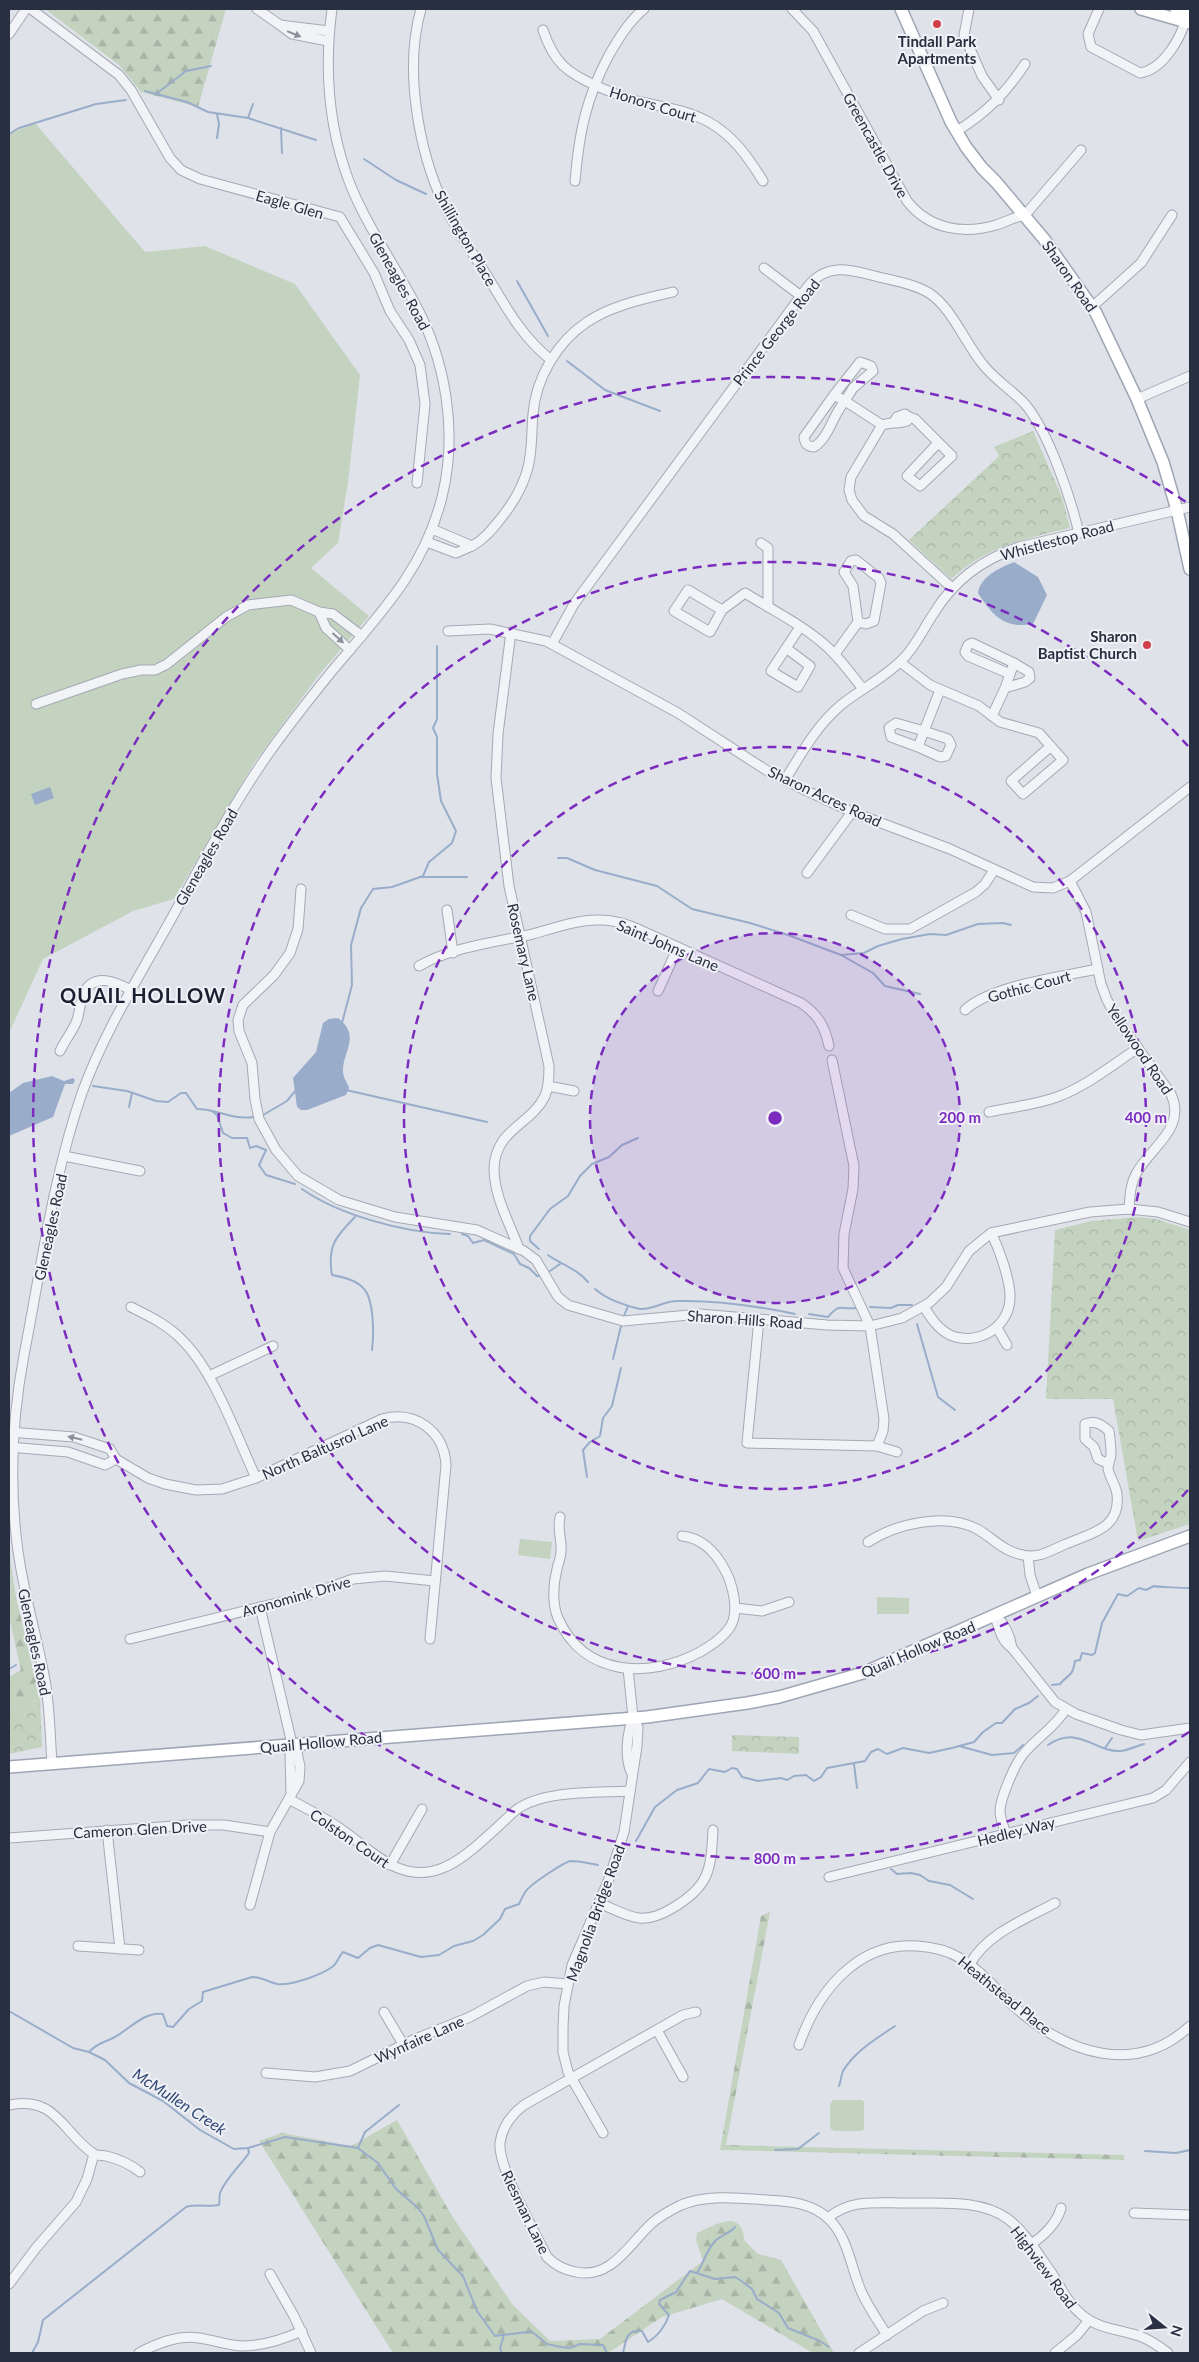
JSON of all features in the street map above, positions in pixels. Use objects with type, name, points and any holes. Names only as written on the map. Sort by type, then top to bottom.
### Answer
[{"type":"main road","points":[[1141,9],[1189,16]]},
{"type":"main road","points":[[1176,9],[1189,16]]},
{"type":"main road","name":"Sharon Road","points":[[901,12],[957,131],[982,168],[1025,215],[1092,307],[1138,399],[1163,462],[1178,510],[1190,569]]},
{"type":"main road","name":"Quail Hollow Road","points":[[9,1767],[633,1718],[731,1706],[819,1686],[863,1673],[1127,1558],[1190,1536]]},
{"type":"street","points":[[9,34],[26,9]]},
{"type":"street","name":"Eagle Glen","points":[[31,9],[119,75],[131,90],[170,158],[181,170],[200,179],[340,217],[374,273],[390,311],[408,340],[420,365],[425,404],[417,483]]},
{"type":"street","points":[[257,9],[292,34],[328,41]]},
{"type":"street","name":"Gleneagles Road","points":[[52,1763],[45,1682],[18,1552],[11,1447],[22,1364],[64,1156],[84,1090],[100,1048],[131,990],[250,782],[291,722],[404,585],[427,542],[443,493],[449,443],[448,411],[441,370],[431,339],[415,303],[367,222],[348,180],[331,112],[327,78],[328,41],[332,9]]},
{"type":"street","name":"Shillington Place","points":[[421,9],[414,50],[414,79],[424,149],[435,184],[448,212],[526,338],[551,360]]},
{"type":"street","points":[[575,181],[581,127],[594,85],[623,31],[644,9]]},
{"type":"street","name":"Greencastle Drive","points":[[792,9],[813,31],[902,193],[918,212],[936,225],[963,230],[985,228],[1025,215]]},
{"type":"street","points":[[969,9],[964,35],[982,76],[999,100]]},
{"type":"street","points":[[1099,9],[1088,34],[1091,47],[1140,74],[1155,68],[1180,36],[1189,16]]},
{"type":"street","points":[[280,25],[329,31]]},
{"type":"street","name":"Honors Court","points":[[543,30],[551,52],[560,64],[572,74],[628,99],[677,109],[707,121],[726,133],[739,146],[763,181]]},
{"type":"street","points":[[957,131],[979,118],[999,100],[1025,64]]},
{"type":"street","points":[[1025,215],[1081,150]]},
{"type":"street","points":[[1092,307],[1141,264],[1172,215]]},
{"type":"street","points":[[764,268],[801,296]]},
{"type":"street","name":"Prince George Road","points":[[552,644],[574,604],[801,296],[820,275],[842,268],[923,290],[936,298],[981,362],[1018,397],[1033,415],[1068,492],[1079,533]]},
{"type":"street","points":[[427,542],[456,552],[472,546],[490,532],[507,510],[522,484],[531,456],[534,404],[540,383],[551,360],[568,338],[588,321],[624,305],[673,292]]},
{"type":"street","points":[[860,362],[871,366],[873,371],[853,388],[844,401],[836,410],[820,444],[814,448],[805,444],[804,437],[860,362]]},
{"type":"street","points":[[1138,399],[1190,376]]},
{"type":"street","points":[[834,395],[882,425]]},
{"type":"street","points":[[938,443],[907,476],[920,486],[952,456],[915,419],[909,417],[907,421],[899,424],[894,422],[882,425],[851,477],[849,490],[852,500],[864,516],[893,534],[952,588]]},
{"type":"street","name":"Whistlestop Road","points":[[785,780],[823,723],[840,706],[878,680],[900,662],[915,645],[938,606],[952,588],[974,569],[1001,554],[1026,545],[1190,507]]},
{"type":"street","points":[[432,529],[472,546]]},
{"type":"street","points":[[761,543],[768,548],[768,607]]},
{"type":"street","points":[[835,654],[858,622],[853,586],[844,572],[847,564],[856,560],[879,578],[881,583],[874,621],[866,624],[858,622]]},
{"type":"street","points":[[722,610],[688,590],[674,611],[710,632],[722,610],[745,593],[800,627],[835,654],[863,689]]},
{"type":"street","points":[[36,704],[122,674],[141,670],[155,670],[167,664],[226,617],[248,605],[291,600],[319,612],[333,614],[362,636]]},
{"type":"street","points":[[319,612],[326,628],[350,650]]},
{"type":"street","points":[[786,648],[810,666],[798,687],[771,671],[786,648],[800,627]]},
{"type":"street","name":"Sharon Acres Road","points":[[448,631],[490,629],[534,637],[552,644],[678,712],[785,780],[852,812],[950,849],[994,870],[1040,888],[1053,888],[1070,882],[1190,787]]},
{"type":"street","name":"Rosemary Lane","points":[[512,632],[498,734],[496,778],[506,869],[549,1060],[548,1086],[539,1106],[508,1133],[502,1142],[495,1160],[495,1179],[499,1196],[519,1248]]},
{"type":"street","points":[[1005,688],[1025,682],[1030,678],[1029,672],[972,643],[966,648],[965,652],[968,656],[1010,674]]},
{"type":"street","points":[[900,662],[920,679],[940,690],[979,706],[996,719],[1039,732],[1052,746],[1063,760],[1023,794],[1011,780],[1052,746]]},
{"type":"street","points":[[996,719],[1014,663]]},
{"type":"street","points":[[918,747],[940,690]]},
{"type":"street","points":[[896,723],[924,731],[948,739],[952,745],[946,756],[940,757],[891,737],[889,728],[896,723]]},
{"type":"street","points":[[807,873],[852,812]]},
{"type":"street","points":[[851,915],[885,930],[910,929],[976,892],[985,884],[994,870]]},
{"type":"street","name":"Yellowood Road","points":[[1070,882],[1086,912],[1098,969],[1107,1000],[1113,1012],[1171,1094],[1176,1112],[1169,1132],[1135,1175],[1130,1190],[1129,1209]]},
{"type":"street","name":"Sharon Hills Road","points":[[301,889],[298,930],[290,953],[274,975],[243,1005],[238,1020],[239,1032],[252,1063],[259,1120],[276,1150],[298,1176],[339,1200],[395,1217],[477,1230],[519,1248],[536,1260],[558,1297],[565,1304],[604,1317],[631,1322],[700,1314],[827,1325],[870,1326],[902,1318],[924,1307],[946,1287],[969,1251],[992,1234],[1090,1212],[1129,1209],[1158,1212],[1190,1222]]},
{"type":"street","points":[[447,910],[453,953]]},
{"type":"street","name":"Saint Johns Lane","points":[[419,966],[430,960],[453,953],[600,920],[626,924],[807,1006],[822,1024],[829,1046]]},
{"type":"street","points":[[658,991],[678,947]]},
{"type":"street","name":"Gothic Court","points":[[964,1010],[972,1003],[989,995],[1032,983],[1098,969]]},
{"type":"street","points":[[60,1051],[78,1019],[84,993],[91,984],[102,980],[111,980],[131,990]]},
{"type":"street","points":[[989,1112],[1039,1102],[1062,1095],[1086,1083],[1138,1048]]},
{"type":"street","points":[[832,1060],[854,1166],[844,1234],[843,1268],[870,1326],[884,1419],[883,1430],[877,1446]]},
{"type":"street","points":[[548,1086],[574,1091]]},
{"type":"street","points":[[64,1156],[140,1171]]},
{"type":"street","points":[[924,1307],[941,1329],[951,1335],[976,1339],[997,1328],[1008,1309],[1010,1296],[998,1247],[992,1234]]},
{"type":"street","points":[[131,1307],[158,1321],[181,1338],[199,1360],[209,1376],[256,1478]]},
{"type":"street","points":[[759,1319],[747,1443],[755,1445],[877,1446],[897,1452]]},
{"type":"street","points":[[997,1328],[1007,1345]]},
{"type":"street","points":[[209,1376],[272,1346]]},
{"type":"street","name":"North Baltusrol Lane","points":[[12,1432],[74,1437],[110,1449],[116,1459],[148,1478],[180,1488],[222,1489],[256,1478],[382,1419],[402,1416],[422,1423],[439,1439],[446,1458],[430,1638]]},
{"type":"street","points":[[868,1542],[896,1528],[928,1522],[956,1523],[978,1530],[1009,1551],[1028,1556],[1043,1554],[1098,1532],[1109,1522],[1115,1511],[1117,1494],[1108,1469],[1112,1456],[1109,1431],[1101,1424],[1091,1422],[1085,1424],[1085,1439],[1094,1447],[1098,1459],[1109,1464]]},
{"type":"street","points":[[11,1447],[68,1452],[105,1465],[116,1459]]},
{"type":"street","points":[[560,1518],[558,1530],[562,1551],[553,1588],[557,1617],[573,1642],[586,1655],[610,1666],[628,1669],[670,1666],[701,1651],[723,1636],[733,1622],[734,1594],[726,1571],[714,1554],[701,1542],[682,1536]]},
{"type":"street","points":[[1028,1556],[1030,1575],[1037,1596]]},
{"type":"street","name":"Aronomink Drive","points":[[130,1639],[306,1596],[353,1579],[370,1576],[435,1580]]},
{"type":"street","points":[[735,1608],[762,1611],[789,1602]]},
{"type":"street","points":[[250,1905],[270,1832],[290,1796],[290,1753],[292,1744],[260,1608]]},
{"type":"street","points":[[995,1616],[1001,1637],[1007,1645],[1012,1648],[1055,1702],[1066,1709],[1121,1730],[1141,1735],[1190,1728]]},
{"type":"street","points":[[628,1669],[633,1718]]},
{"type":"street","points":[[1006,1834],[1001,1816],[1001,1804],[1017,1764],[1021,1757],[1056,1723],[1066,1709]]},
{"type":"street","name":"Magnolia Bridge Road","points":[[603,2133],[568,2072],[563,2052],[563,2013],[572,1966],[617,1857],[624,1832],[632,1774],[628,1760],[630,1728],[633,1718]]},
{"type":"street","name":"Hedley Way","points":[[829,1877],[1153,1798],[1166,1790],[1190,1762]]},
{"type":"street","name":"Colston Court","points":[[290,1796],[338,1827],[390,1865],[403,1871],[418,1873],[445,1868],[516,1810],[538,1799],[629,1791]]},
{"type":"street","points":[[390,1865],[422,1809]]},
{"type":"street","name":"Cameron Glen Drive","points":[[9,1838],[209,1824],[245,1827],[270,1832]]},
{"type":"street","points":[[107,1830],[120,1949]]},
{"type":"street","points":[[599,1903],[629,1916],[644,1918],[661,1914],[683,1902],[699,1889],[709,1872],[713,1830]]},
{"type":"street","points":[[970,1964],[982,1948],[991,1940],[1055,1903]]},
{"type":"street","points":[[78,1946],[139,1950]]},
{"type":"street","name":"Heathstead Place","points":[[799,2045],[810,2018],[834,1982],[851,1965],[878,1950],[896,1946],[930,1946],[952,1954],[970,1964],[1029,2018],[1068,2043],[1090,2052],[1123,2055],[1148,2051],[1172,2040],[1190,2026]]},
{"type":"street","name":"Wynfaire Lane","points":[[266,2073],[315,2077],[336,2075],[359,2068],[403,2044],[470,2017],[527,1986],[544,1982],[568,1984]]},
{"type":"street","points":[[384,2012],[403,2044]]},
{"type":"street","name":"Riesman Lane","points":[[696,2012],[683,2015],[513,2113],[505,2127],[500,2142],[503,2165],[547,2257],[554,2264],[566,2270],[583,2274],[601,2270],[610,2265],[652,2223],[682,2204],[704,2199],[738,2198],[798,2202],[828,2218],[844,2241],[861,2292],[887,2335]]},
{"type":"street","points":[[657,2030],[683,2077]]},
{"type":"street","points":[[9,2105],[25,2103],[55,2114],[78,2141],[94,2154],[126,2162],[140,2172]]},
{"type":"street","points":[[9,2284],[36,2248],[76,2202],[87,2179],[94,2154]]},
{"type":"street","name":"Highview Road","points":[[828,2218],[845,2206],[863,2203],[968,2205],[988,2209],[1008,2220],[1030,2244],[1067,2299],[1088,2320],[1103,2327],[1141,2337],[1168,2353]]},
{"type":"street","points":[[1030,2244],[1057,2220],[1061,2208]]},
{"type":"street","points":[[1134,2213],[1190,2215]]},
{"type":"street","points":[[270,2274],[302,2331],[311,2353]]},
{"type":"street","points":[[859,2353],[923,2311],[943,2303]]},
{"type":"street","points":[[1054,2353],[1077,2335],[1088,2320]]},
{"type":"street","points":[[139,2353],[177,2338],[198,2338],[253,2346],[275,2342],[302,2331]]},
{"type":"green space","points":[[45,9],[226,9],[198,107],[141,92],[119,65]]},
{"type":"green space","points":[[35,123],[145,252],[205,246],[295,284],[360,375],[348,482],[338,543],[311,568],[369,616],[318,676],[254,763],[174,899],[133,911],[43,959],[9,1033],[9,134]]},
{"type":"green space","points":[[1033,431],[1062,497],[1070,528],[1021,540],[993,551],[951,579],[909,540],[999,456],[994,447]]},
{"type":"green space","points":[[1138,1217],[1156,1219],[1190,1230],[1190,1524],[1138,1541],[1113,1399],[1046,1399],[1055,1230],[1091,1221]]},
{"type":"green space","points":[[520,1539],[552,1542],[550,1559],[518,1555]]},
{"type":"green space","points":[[9,1552],[16,1597],[40,1699],[9,1711],[9,1677],[21,1670],[9,1616]]},
{"type":"green space","points":[[877,1597],[909,1598],[909,1614],[877,1614]]},
{"type":"green space","points":[[40,1699],[42,1747],[9,1754],[9,1711]]},
{"type":"green space","points":[[732,1735],[799,1737],[799,1754],[732,1751]]},
{"type":"green space","points":[[770,1912],[726,2145],[1124,2155],[1124,2160],[720,2150],[761,1916]]},
{"type":"green space","points":[[833,2100],[862,2100],[864,2102],[864,2129],[862,2131],[834,2131],[830,2128],[830,2104]]},
{"type":"green space","points":[[397,2120],[452,2216],[513,2305],[550,2341],[600,2339],[703,2261],[696,2240],[697,2233],[719,2223],[733,2222],[739,2224],[744,2240],[758,2254],[781,2260],[834,2353],[813,2353],[722,2299],[662,2317],[608,2353],[393,2353],[259,2141],[282,2133],[351,2146]]},
{"type":"water","points":[[1014,562],[1038,577],[1047,595],[1033,624],[1014,624],[1000,619],[978,593],[982,582],[986,578]]},
{"type":"water","points":[[50,787],[54,798],[35,805],[31,794]]},
{"type":"water","points":[[338,1018],[345,1025],[349,1033],[350,1040],[343,1069],[349,1088],[346,1095],[307,1110],[301,1110],[297,1107],[293,1078],[316,1052],[323,1023],[329,1019]]},
{"type":"water","points":[[52,1076],[64,1081],[73,1078],[75,1080],[73,1084],[65,1084],[53,1117],[9,1136],[9,1093],[23,1083]]},
{"type":"waterway","points":[[156,94],[186,71],[211,66]]},
{"type":"waterway","points":[[145,91],[187,102],[208,112],[248,118],[316,140]]},
{"type":"waterway","points":[[9,134],[19,128],[96,104],[126,100]]},
{"type":"waterway","points":[[248,118],[253,104]]},
{"type":"waterway","points":[[217,114],[219,124],[217,138]]},
{"type":"waterway","points":[[281,128],[282,153]]},
{"type":"waterway","points":[[364,159],[396,180],[426,194]]},
{"type":"waterway","points":[[517,281],[548,336]]},
{"type":"waterway","points":[[567,361],[605,390],[660,411]]},
{"type":"waterway","points":[[342,1023],[352,985],[351,945],[361,908],[373,889],[392,887],[423,876],[429,862],[452,843],[456,831],[441,801],[437,774],[437,737],[433,728],[437,719],[437,646]]},
{"type":"waterway","points":[[558,858],[567,858],[595,870],[657,886],[692,909],[750,923],[788,935],[841,955],[873,973],[885,986],[920,994]]},
{"type":"waterway","points":[[419,877],[467,877]]},
{"type":"waterway","points":[[841,955],[864,953],[878,946],[902,939],[930,934],[946,935],[978,924],[1003,923],[1011,925]]},
{"type":"waterway","points":[[93,1086],[127,1091],[156,1101],[168,1102],[181,1093],[186,1093],[197,1109],[231,1116],[253,1117]]},
{"type":"waterway","points":[[263,1115],[287,1101],[296,1090]]},
{"type":"waterway","points":[[346,1090],[487,1122]]},
{"type":"waterway","points":[[129,1107],[132,1093]]},
{"type":"waterway","points":[[212,1111],[217,1115],[223,1133],[232,1138],[247,1138],[250,1148],[256,1146],[266,1150],[259,1165],[266,1175],[295,1184]]},
{"type":"waterway","points":[[539,1249],[530,1241],[530,1236],[550,1209],[568,1196],[580,1176],[592,1164],[609,1157],[622,1145],[638,1138]]},
{"type":"waterway","points":[[302,1189],[334,1207],[373,1221],[413,1230],[450,1234]]},
{"type":"waterway","points":[[355,1217],[334,1242],[331,1256],[332,1275],[354,1281],[367,1294],[370,1301],[372,1318],[372,1350]]},
{"type":"waterway","points":[[462,1234],[468,1236],[473,1243],[484,1240],[514,1254],[520,1264],[529,1268],[537,1276],[542,1276]]},
{"type":"waterway","points":[[548,1255],[574,1270],[588,1282]]},
{"type":"waterway","points":[[550,1271],[560,1264]]},
{"type":"waterway","points":[[595,1289],[616,1302],[640,1309],[672,1301],[707,1301],[766,1308],[795,1314]]},
{"type":"waterway","points":[[870,1307],[891,1308],[898,1305],[912,1305]]},
{"type":"waterway","points":[[624,1316],[628,1306]]},
{"type":"waterway","points":[[809,1314],[828,1317],[838,1308],[856,1308]]},
{"type":"waterway","points":[[917,1324],[938,1397],[955,1410]]},
{"type":"waterway","points":[[613,1359],[621,1326]]},
{"type":"waterway","points":[[587,1477],[583,1450],[590,1442],[600,1436],[603,1418],[612,1406],[621,1368]]},
{"type":"waterway","points":[[1052,1685],[1060,1684],[1070,1674],[1075,1661],[1080,1660],[1082,1653],[1092,1655],[1095,1653],[1102,1623],[1118,1594],[1127,1596],[1139,1588],[1146,1590],[1154,1586],[1190,1588]]},
{"type":"waterway","points":[[9,1669],[16,1665]]},
{"type":"waterway","points":[[636,1841],[655,1807],[677,1790],[698,1783],[709,1769],[725,1772],[732,1768],[737,1769],[742,1777],[758,1781],[781,1778],[787,1780],[794,1776],[806,1775],[814,1781],[821,1777],[827,1768],[865,1761],[871,1752],[878,1749],[887,1754],[903,1748],[929,1753],[974,1742],[983,1732],[996,1723],[1002,1723],[1015,1709],[1029,1703],[1038,1696]]},
{"type":"waterway","points":[[1048,1745],[1059,1739],[1069,1737],[1078,1738],[1103,1748],[1121,1751],[1144,1744]]},
{"type":"waterway","points":[[1105,1748],[1112,1738]]},
{"type":"waterway","points":[[959,1746],[992,1755],[1014,1753],[1023,1745]]},
{"type":"waterway","points":[[854,1764],[857,1788]]},
{"type":"waterway","points":[[89,2052],[97,2045],[119,2035],[149,2015],[163,2014],[167,2026],[173,2027],[189,2009],[202,2001],[203,1992],[252,1977],[277,1984],[298,1982],[332,1967],[343,1952],[358,1958],[370,1948],[378,1945],[421,1957],[439,1955],[454,1946],[473,1941],[483,1935],[500,1919],[505,1909],[519,1904],[529,1888],[562,1865],[571,1861],[598,1865]]},
{"type":"waterway","points":[[891,1869],[897,1874],[911,1873],[920,1875],[929,1881],[950,1885],[973,1899]]},
{"type":"waterway","name":"McMullen Creek","points":[[9,2011],[73,2048],[89,2052],[105,2060],[129,2083],[163,2101],[200,2130],[234,2149],[248,2148],[285,2137],[358,2148],[378,2163],[396,2189],[417,2207],[424,2216],[438,2250],[463,2276],[477,2311],[495,2336],[531,2331],[547,2344],[570,2348],[580,2344],[603,2345],[607,2353]]},
{"type":"waterway","points":[[839,2086],[843,2071],[854,2057],[866,2046],[895,2026]]},
{"type":"waterway","points":[[358,2148],[365,2132],[399,2105]]},
{"type":"waterway","points":[[775,2150],[798,2149],[819,2133]]},
{"type":"waterway","points":[[32,2353],[38,2342],[43,2320],[186,2207],[219,2205],[220,2193],[229,2177],[249,2153],[248,2148]]},
{"type":"waterway","points":[[1145,2151],[1176,2153],[1190,2150]]},
{"type":"waterway","points":[[697,2273],[715,2241],[735,2227]]},
{"type":"waterway","points":[[623,2353],[626,2340],[633,2332],[642,2331],[648,2342],[661,2330],[669,2315],[659,2304],[660,2300],[676,2292],[690,2271],[715,2279],[735,2277],[752,2289],[757,2299],[779,2313],[788,2328],[820,2341],[829,2347]]},
{"type":"waterway","name":"McMullen Creek","points":[[502,2353],[500,2348],[504,2335]]},
{"type":"place","name":"Tindall Park Apartments","points":[[937,24]]},
{"type":"place","name":"Sharon Baptist Church","points":[[1147,645]]},
{"type":"district","name":"QUAIL HOLLOW","points":[[143,995]]}]
